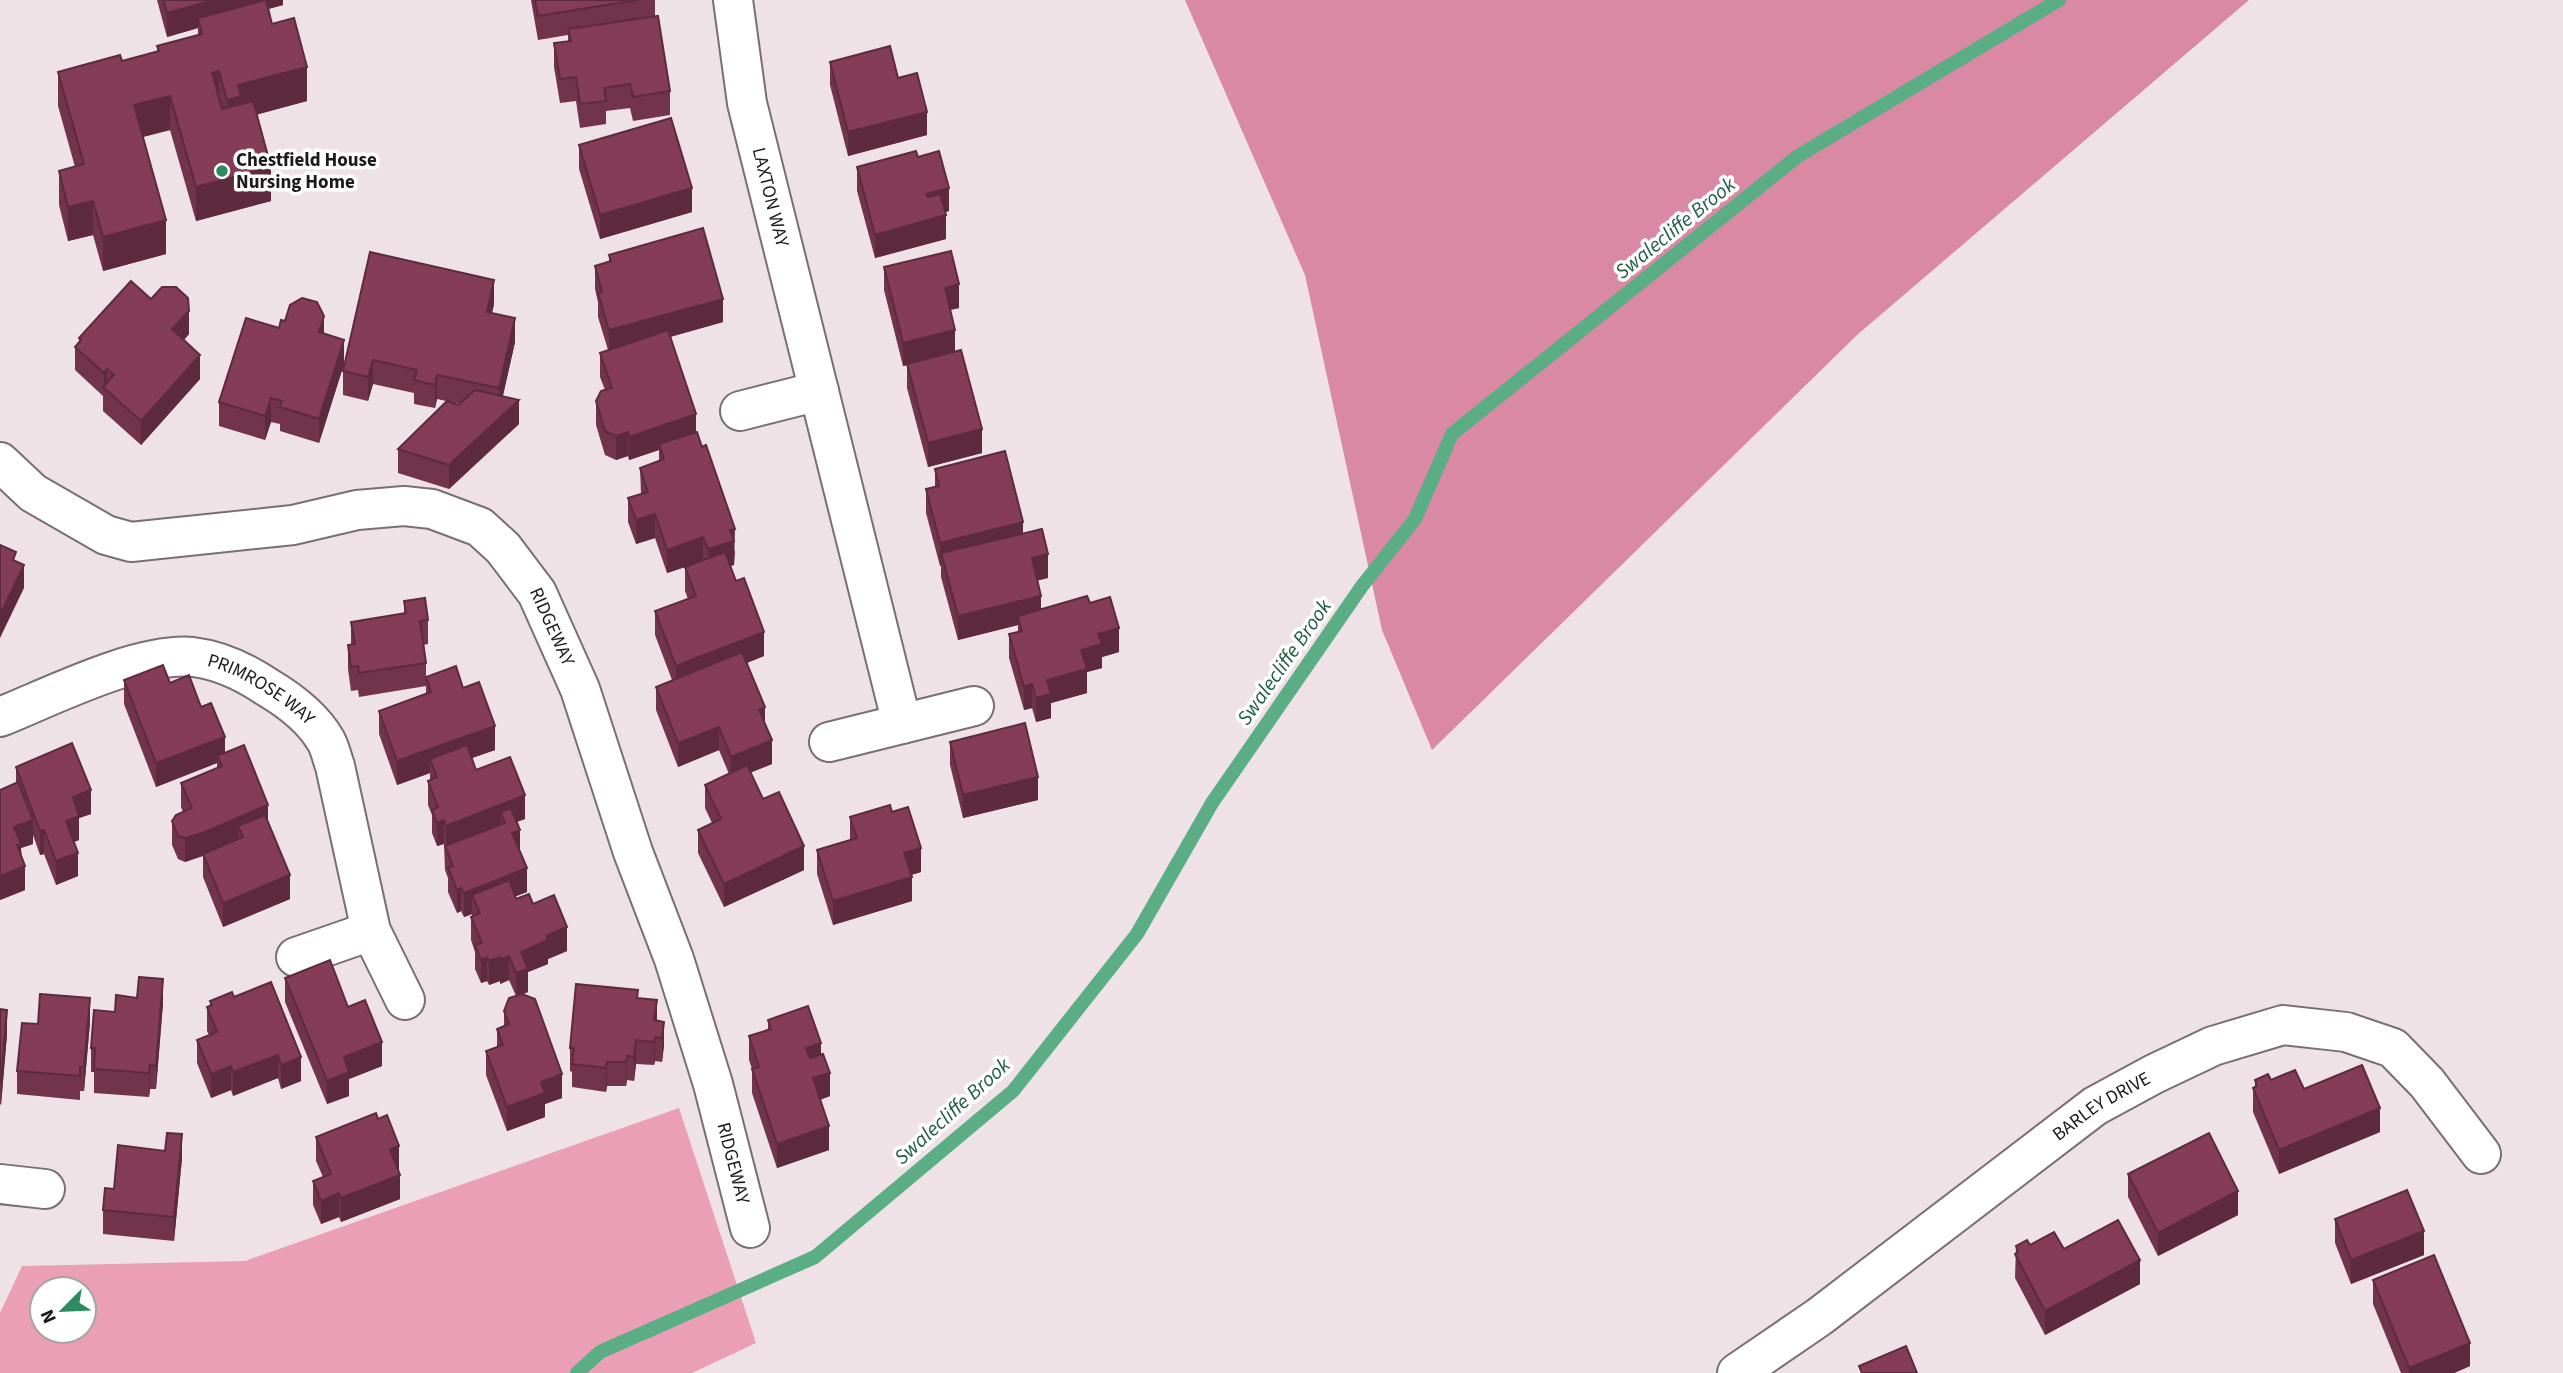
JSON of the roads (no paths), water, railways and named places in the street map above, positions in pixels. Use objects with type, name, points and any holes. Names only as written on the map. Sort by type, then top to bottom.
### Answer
[{"type":"street","name":"LAXTON WAY","points":[[733,0],[747,103],[902,724]]},
{"type":"street","points":[[740,411],[819,391]]},
{"type":"street","name":"RIDGEWAY","points":[[0,462],[33,492],[106,535],[131,542],[293,525],[357,510],[404,506],[432,509],[480,527],[503,548],[537,593],[580,689],[634,852],[674,959],[713,1084],[750,1228]]},
{"type":"street","name":"PRIMROSE WAY","points":[[0,717],[117,670],[161,658],[193,657],[215,662],[250,676],[280,695],[309,719],[326,741],[335,766],[371,931],[405,1000]]},
{"type":"street","points":[[829,741],[974,706]]},
{"type":"street","points":[[296,957],[371,931]]},
{"type":"street","name":"BARLEY DRIVE","points":[[1737,1373],[1819,1317],[2095,1106],[2213,1046],[2283,1026],[2346,1032],[2393,1048],[2427,1083],[2481,1154]]},
{"type":"street","points":[[0,1184],[45,1189]]},
{"type":"waterway","name":"Swalecliffe Brook","points":[[577,1373],[600,1352],[815,1257],[1013,1091],[1137,934],[1212,803],[1362,586],[1415,519],[1452,434],[1798,156],[2059,0]]},
{"type":"place","name":"Chestfield House Nursing Home","points":[[222,171]]}]
